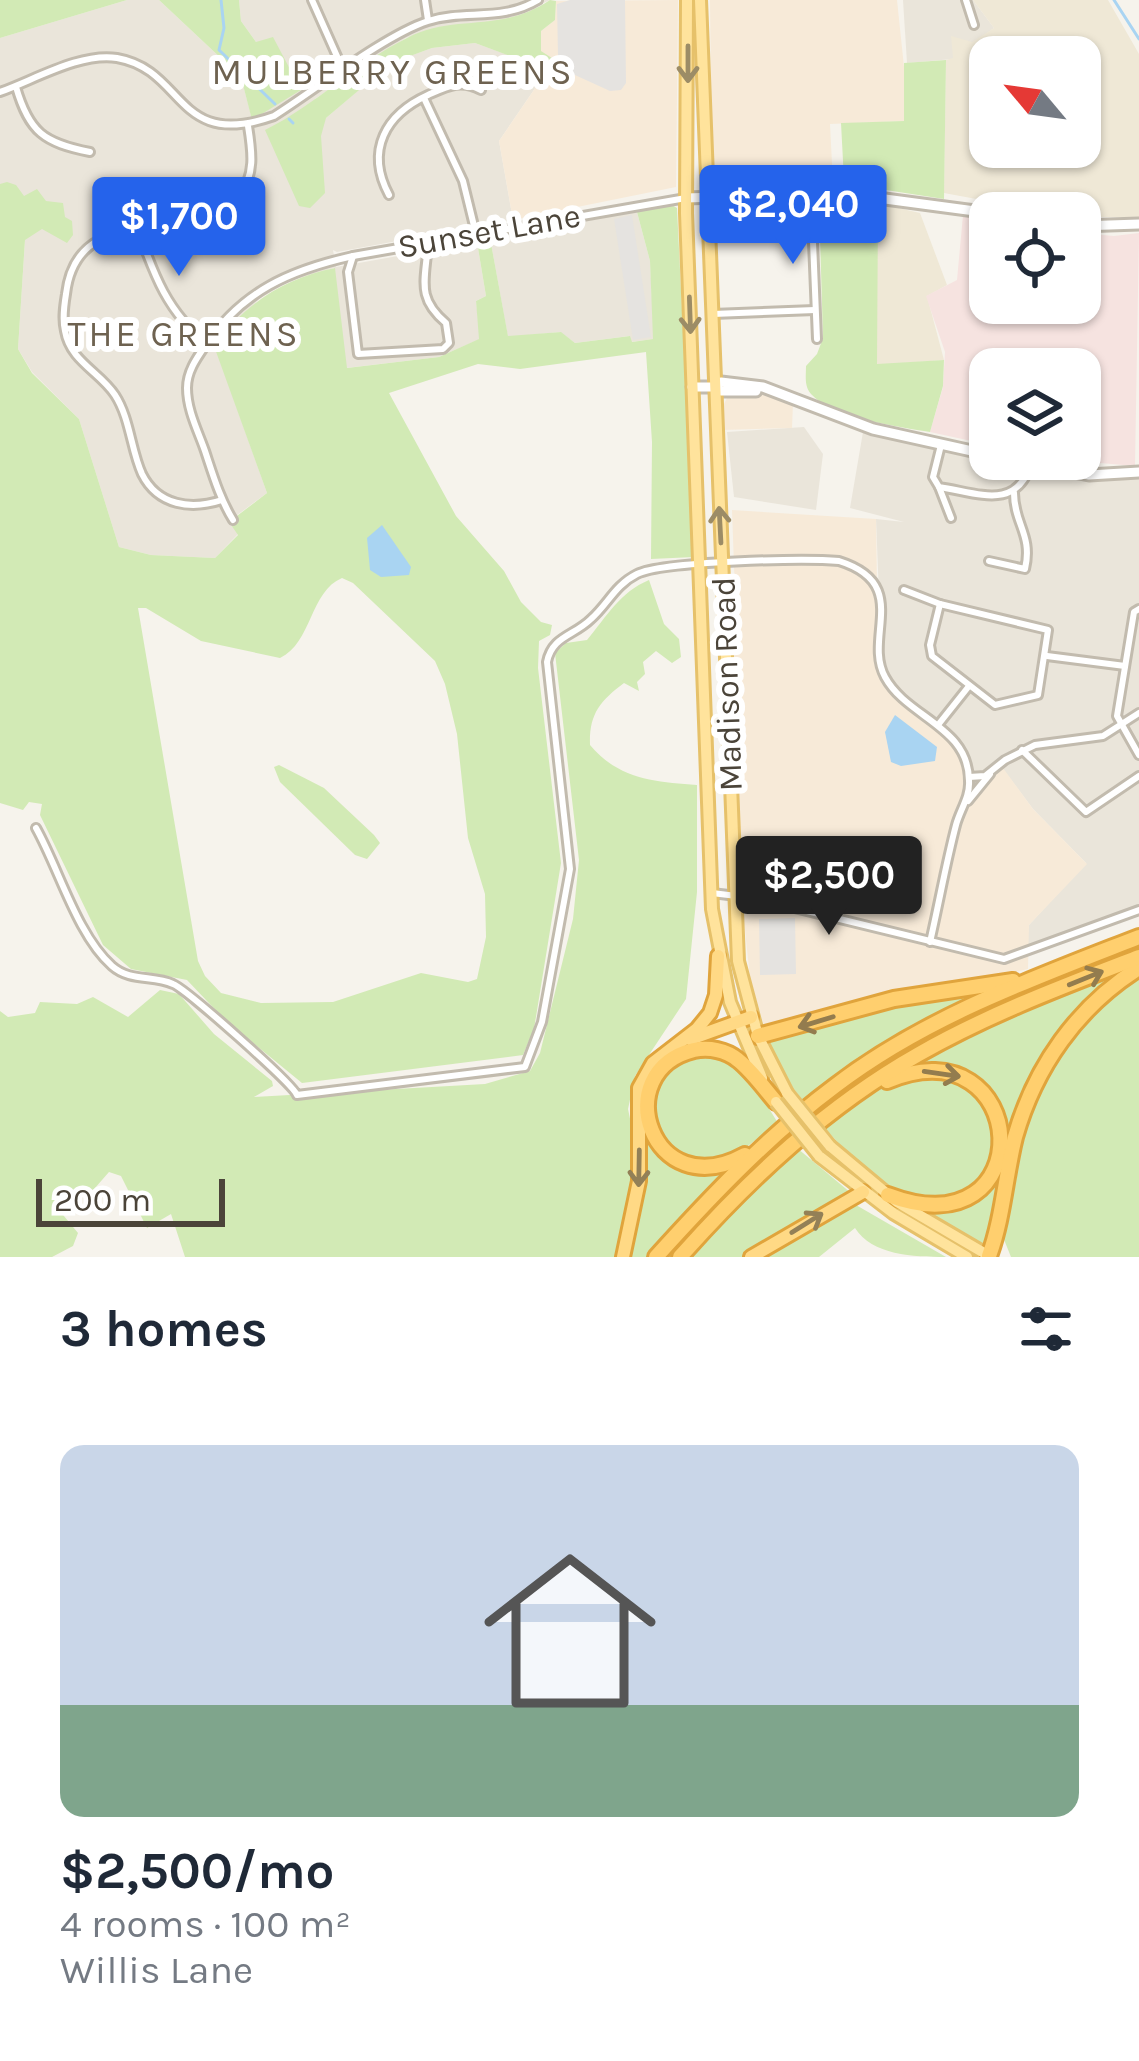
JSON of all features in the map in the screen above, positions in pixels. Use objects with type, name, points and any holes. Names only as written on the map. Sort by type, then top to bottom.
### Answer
[{"type":"highway","points":[[656,1257],[765,1143],[882,1054],[972,1005],[1139,937]]},
{"type":"highway","points":[[623,1257],[639,1181],[639,1088],[653,1063],[710,1013],[718,956]]},
{"type":"highway","points":[[680,1257],[773,1160],[835,1109],[916,1055],[981,1022],[1139,957]]},
{"type":"highway","points":[[989,1257],[1015,1138],[1046,1063],[1082,1014],[1139,968]]},
{"type":"highway","points":[[758,1036],[894,999],[1053,971]]},
{"type":"highway","points":[[673,1046],[744,1019]]},
{"type":"highway","points":[[765,1143],[719,1167],[680,1162],[655,1140],[648,1095],[671,1060],[706,1049],[740,1061],[781,1098]]},
{"type":"highway","points":[[835,1109],[901,1075],[934,1070],[970,1082],[994,1106],[1002,1127],[1001,1151],[978,1192],[940,1207],[888,1195]]},
{"type":"highway","points":[[751,1257],[863,1192]]},
{"type":"highway","points":[[998,1228],[1008,1257]]},
{"type":"main road","name":"Madison Road","points":[[687,0],[692,387],[718,956],[781,1098],[819,1156],[863,1192],[967,1257]]},
{"type":"main road","name":"Madison Road","points":[[700,0],[735,895],[744,1019],[758,1036],[781,1098],[830,1146],[888,1195],[989,1257]]},
{"type":"street","points":[[312,0],[344,72]]},
{"type":"street","points":[[425,0],[428,21]]},
{"type":"street","points":[[0,92],[92,58],[113,57],[147,69],[199,116],[222,124],[248,124],[274,116],[428,21],[505,14],[538,0]]},
{"type":"street","points":[[966,0],[974,25]]},
{"type":"street","points":[[389,195],[381,168],[385,131],[397,112],[451,84],[481,90]]},
{"type":"street","points":[[16,87],[35,130],[53,142],[90,152]]},
{"type":"street","points":[[424,97],[463,181],[476,234]]},
{"type":"street","points":[[222,500],[185,506],[152,488],[140,470],[116,396],[78,358],[65,334],[66,289],[77,260],[97,242],[137,227],[202,216],[237,197],[252,160],[248,124]]},
{"type":"street","points":[[811,193],[817,339]]},
{"type":"street","name":"Sunset Lane","points":[[233,520],[187,394],[189,373],[237,307],[279,278],[352,256],[686,198],[867,195],[969,210]]},
{"type":"street","points":[[1101,225],[1139,224]]},
{"type":"street","points":[[137,227],[164,295],[186,325],[207,343]]},
{"type":"street","points":[[352,256],[348,272],[358,354],[443,349],[448,344],[447,326],[424,296],[428,242]]},
{"type":"street","points":[[712,314],[815,310]]},
{"type":"street","points":[[692,387],[773,390],[857,424],[969,451]]},
{"type":"street","points":[[941,445],[933,477],[951,518]]},
{"type":"street","points":[[1101,476],[1139,472]]},
{"type":"street","points":[[939,488],[1001,496],[1014,493],[1026,480]]},
{"type":"street","points":[[989,560],[1025,569],[1029,546],[1014,510],[1014,493]]},
{"type":"street","points":[[37,827],[87,934],[112,966],[123,974],[165,981],[188,992],[232,1036],[287,1079],[297,1094],[525,1067],[542,1022],[570,869],[548,656],[560,639],[590,621],[616,588],[653,568],[846,562],[862,572],[881,601],[884,616],[878,653],[886,679],[960,748],[969,777],[930,942]]},
{"type":"street","points":[[904,590],[940,604],[1046,628],[1050,634],[1047,656],[1041,691],[1034,699],[999,706],[932,656],[930,645],[940,604]]},
{"type":"street","points":[[1139,609],[1134,612],[1117,716],[1139,755]]},
{"type":"street","points":[[1047,656],[1124,667]]},
{"type":"street","points":[[938,725],[969,686]]},
{"type":"street","points":[[969,777],[986,776],[1022,750],[1056,740],[1094,739],[1139,713]]},
{"type":"street","points":[[1022,750],[1086,812],[1139,776]]},
{"type":"street","points":[[962,808],[996,767]]},
{"type":"street","points":[[712,893],[1004,959],[1139,910]]},
{"type":"shaded area","points":[[127,0],[159,0],[241,77],[252,119],[256,42],[241,21],[239,0],[550,0],[504,22],[448,26],[406,38],[315,99],[326,118],[390,63],[432,48],[475,43],[535,65],[540,81],[499,141],[513,220],[333,250],[336,267],[477,242],[486,296],[476,301],[480,339],[439,357],[346,368],[334,268],[289,281],[259,299],[215,346],[267,493],[229,521],[238,534],[215,558],[151,555],[119,547],[79,419],[32,372],[18,349],[26,225],[0,227],[0,38]]},
{"type":"shaded area","points":[[625,0],[626,83],[621,90],[610,91],[564,70],[564,56],[558,56],[557,4]]},
{"type":"shaded area","points":[[678,0],[676,187],[513,220],[499,141],[540,81],[554,79],[541,52],[541,31],[555,20],[556,1]]},
{"type":"shaded area","points":[[710,0],[897,0],[906,86],[904,121],[830,124],[833,184],[829,188],[712,190]]},
{"type":"shaded area","points":[[903,0],[973,0],[994,28],[983,36],[969,36],[969,47],[953,59],[907,63]]},
{"type":"shaded area","points":[[973,0],[1108,0],[1139,54],[1139,217],[1101,217],[1101,192],[969,192],[969,198],[944,193],[946,60],[953,58],[951,36],[969,41],[969,168],[1101,168],[1101,36],[981,36],[994,28]]},
{"type":"shaded area","points":[[885,205],[920,213],[947,285],[927,296],[944,360],[877,365],[877,215]]},
{"type":"shaded area","points":[[637,212],[650,261],[654,339],[631,342],[629,336],[575,343],[560,332],[508,337],[490,238]]},
{"type":"shaded area","points":[[632,215],[651,337],[633,340],[614,219]]},
{"type":"shaded area","points":[[963,215],[969,216],[969,324],[1101,324],[1101,235],[1139,233],[1135,466],[1101,463],[1101,348],[969,348],[969,440],[930,432],[943,387],[945,352],[926,296],[957,280]]},
{"type":"shaded area","points":[[761,394],[793,403],[792,428],[722,430],[721,410],[727,398]]},
{"type":"shaded area","points":[[804,427],[823,454],[816,510],[734,497],[727,432]]},
{"type":"shaded area","points":[[863,432],[969,453],[969,480],[1101,480],[1101,470],[1139,471],[1139,909],[1026,952],[1029,925],[1086,863],[1033,809],[1000,765],[965,802],[882,671],[876,519],[904,522],[850,508]]},
{"type":"shaded area","points":[[732,510],[876,519],[878,653],[890,684],[963,753],[969,777],[967,800],[1000,764],[1033,809],[1087,864],[1029,925],[1028,969],[764,1026],[750,978],[739,873],[728,624],[736,622]]},
{"type":"shaded area","points":[[795,918],[796,974],[760,975],[759,919]]},
{"type":"green space","points":[[0,0],[127,0],[0,38]]},
{"type":"green space","points":[[159,0],[239,0],[241,21],[256,42],[273,37],[301,90],[252,120],[241,77]]},
{"type":"green space","points":[[556,1],[555,20],[541,31],[541,51],[558,62],[558,81],[540,81],[534,65],[475,43],[432,48],[391,63],[326,118],[321,136],[325,193],[310,208],[299,206],[265,130],[407,38],[442,26],[513,17]]},
{"type":"green space","points":[[946,60],[944,199],[847,184],[841,123],[904,121],[904,63]]},
{"type":"green space","points":[[0,184],[16,185],[24,196],[37,189],[46,201],[63,203],[65,217],[72,221],[73,235],[67,243],[42,229],[25,240],[18,349],[32,373],[79,419],[119,547],[151,555],[215,558],[238,535],[229,522],[267,493],[214,346],[252,306],[299,278],[335,268],[347,368],[439,357],[479,339],[476,301],[486,296],[477,242],[490,238],[508,336],[561,332],[575,343],[630,336],[632,342],[653,339],[650,261],[637,212],[670,204],[677,208],[694,557],[651,559],[652,442],[646,352],[520,369],[478,364],[389,393],[456,516],[504,571],[521,602],[541,622],[552,625],[550,635],[539,641],[538,668],[561,863],[534,1029],[523,1055],[302,1083],[225,1020],[187,980],[131,969],[103,945],[40,815],[42,804],[29,802],[23,810],[0,803]],"holes":[[[342,578],[435,661],[445,684],[457,734],[468,838],[485,894],[486,937],[477,979],[468,982],[421,973],[333,1002],[261,1003],[221,993],[198,961],[138,608],[146,608],[201,641],[280,658],[299,641],[331,585]]]},
{"type":"green space","points":[[819,203],[878,208],[877,364],[944,360],[943,386],[930,432],[850,415],[809,391],[806,366],[823,338]]},
{"type":"green space","points":[[649,580],[664,624],[679,639],[681,657],[672,663],[656,651],[643,662],[645,674],[637,682],[639,691],[624,683],[598,709],[590,745],[625,772],[697,785],[697,892],[686,999],[635,1076],[628,1109],[635,1143],[633,1181],[616,1257],[185,1257],[171,1214],[147,1228],[121,1176],[109,1172],[88,1196],[68,1193],[60,1200],[59,1210],[78,1233],[73,1246],[52,1257],[0,1257],[0,1011],[8,1017],[35,1013],[40,1002],[77,1004],[93,997],[128,1017],[160,990],[179,994],[214,1034],[272,1081],[273,1086],[254,1097],[485,1084],[530,1071],[540,1053],[573,919],[579,860],[555,653],[566,643],[587,640],[622,598]]},
{"type":"green space","points":[[279,765],[324,788],[374,835],[380,843],[367,859],[355,855],[280,782],[274,767]]},
{"type":"green space","points":[[1139,942],[1139,952],[900,1059],[674,1257],[661,1257],[767,1148],[856,1077],[949,1023]]},
{"type":"green space","points":[[1136,964],[1088,1004],[1008,1140],[1001,1111],[982,1086],[906,1072],[991,1022]]},
{"type":"green space","points":[[1139,970],[1139,1257],[1011,1257],[1001,1232],[1032,1097],[1065,1039]]},
{"type":"green space","points":[[996,987],[900,1034],[803,1101],[766,1040],[893,1002]]},
{"type":"green space","points":[[702,1055],[738,1069],[778,1123],[728,1161],[692,1163],[661,1142],[652,1096],[666,1071]]},
{"type":"green space","points":[[923,1074],[970,1085],[997,1125],[986,1178],[945,1202],[908,1198],[891,1190],[823,1127],[879,1089]]},
{"type":"green space","points":[[645,1140],[681,1164],[723,1173],[649,1257],[624,1257]]},
{"type":"green space","points":[[797,1148],[851,1193],[744,1257],[689,1257]]},
{"type":"green space","points":[[1001,1166],[987,1246],[919,1209],[966,1200]]},
{"type":"green space","points":[[856,1205],[946,1257],[883,1249],[855,1228],[819,1257],[758,1257]]},
{"type":"water","points":[[382,525],[411,567],[409,575],[381,577],[370,570],[367,538]]},
{"type":"water","points":[[895,715],[937,747],[935,761],[901,766],[891,762],[885,732]]},
{"type":"waterway","points":[[221,0],[224,28],[219,50],[275,104]]},
{"type":"waterway","points":[[1114,0],[1139,39]]},
{"type":"waterway","points":[[289,119],[293,123]]},
{"type":"district","name":"MULBERRY GREENS","points":[[393,72]]},
{"type":"district","name":"THE GREENS","points":[[184,334]]}]
